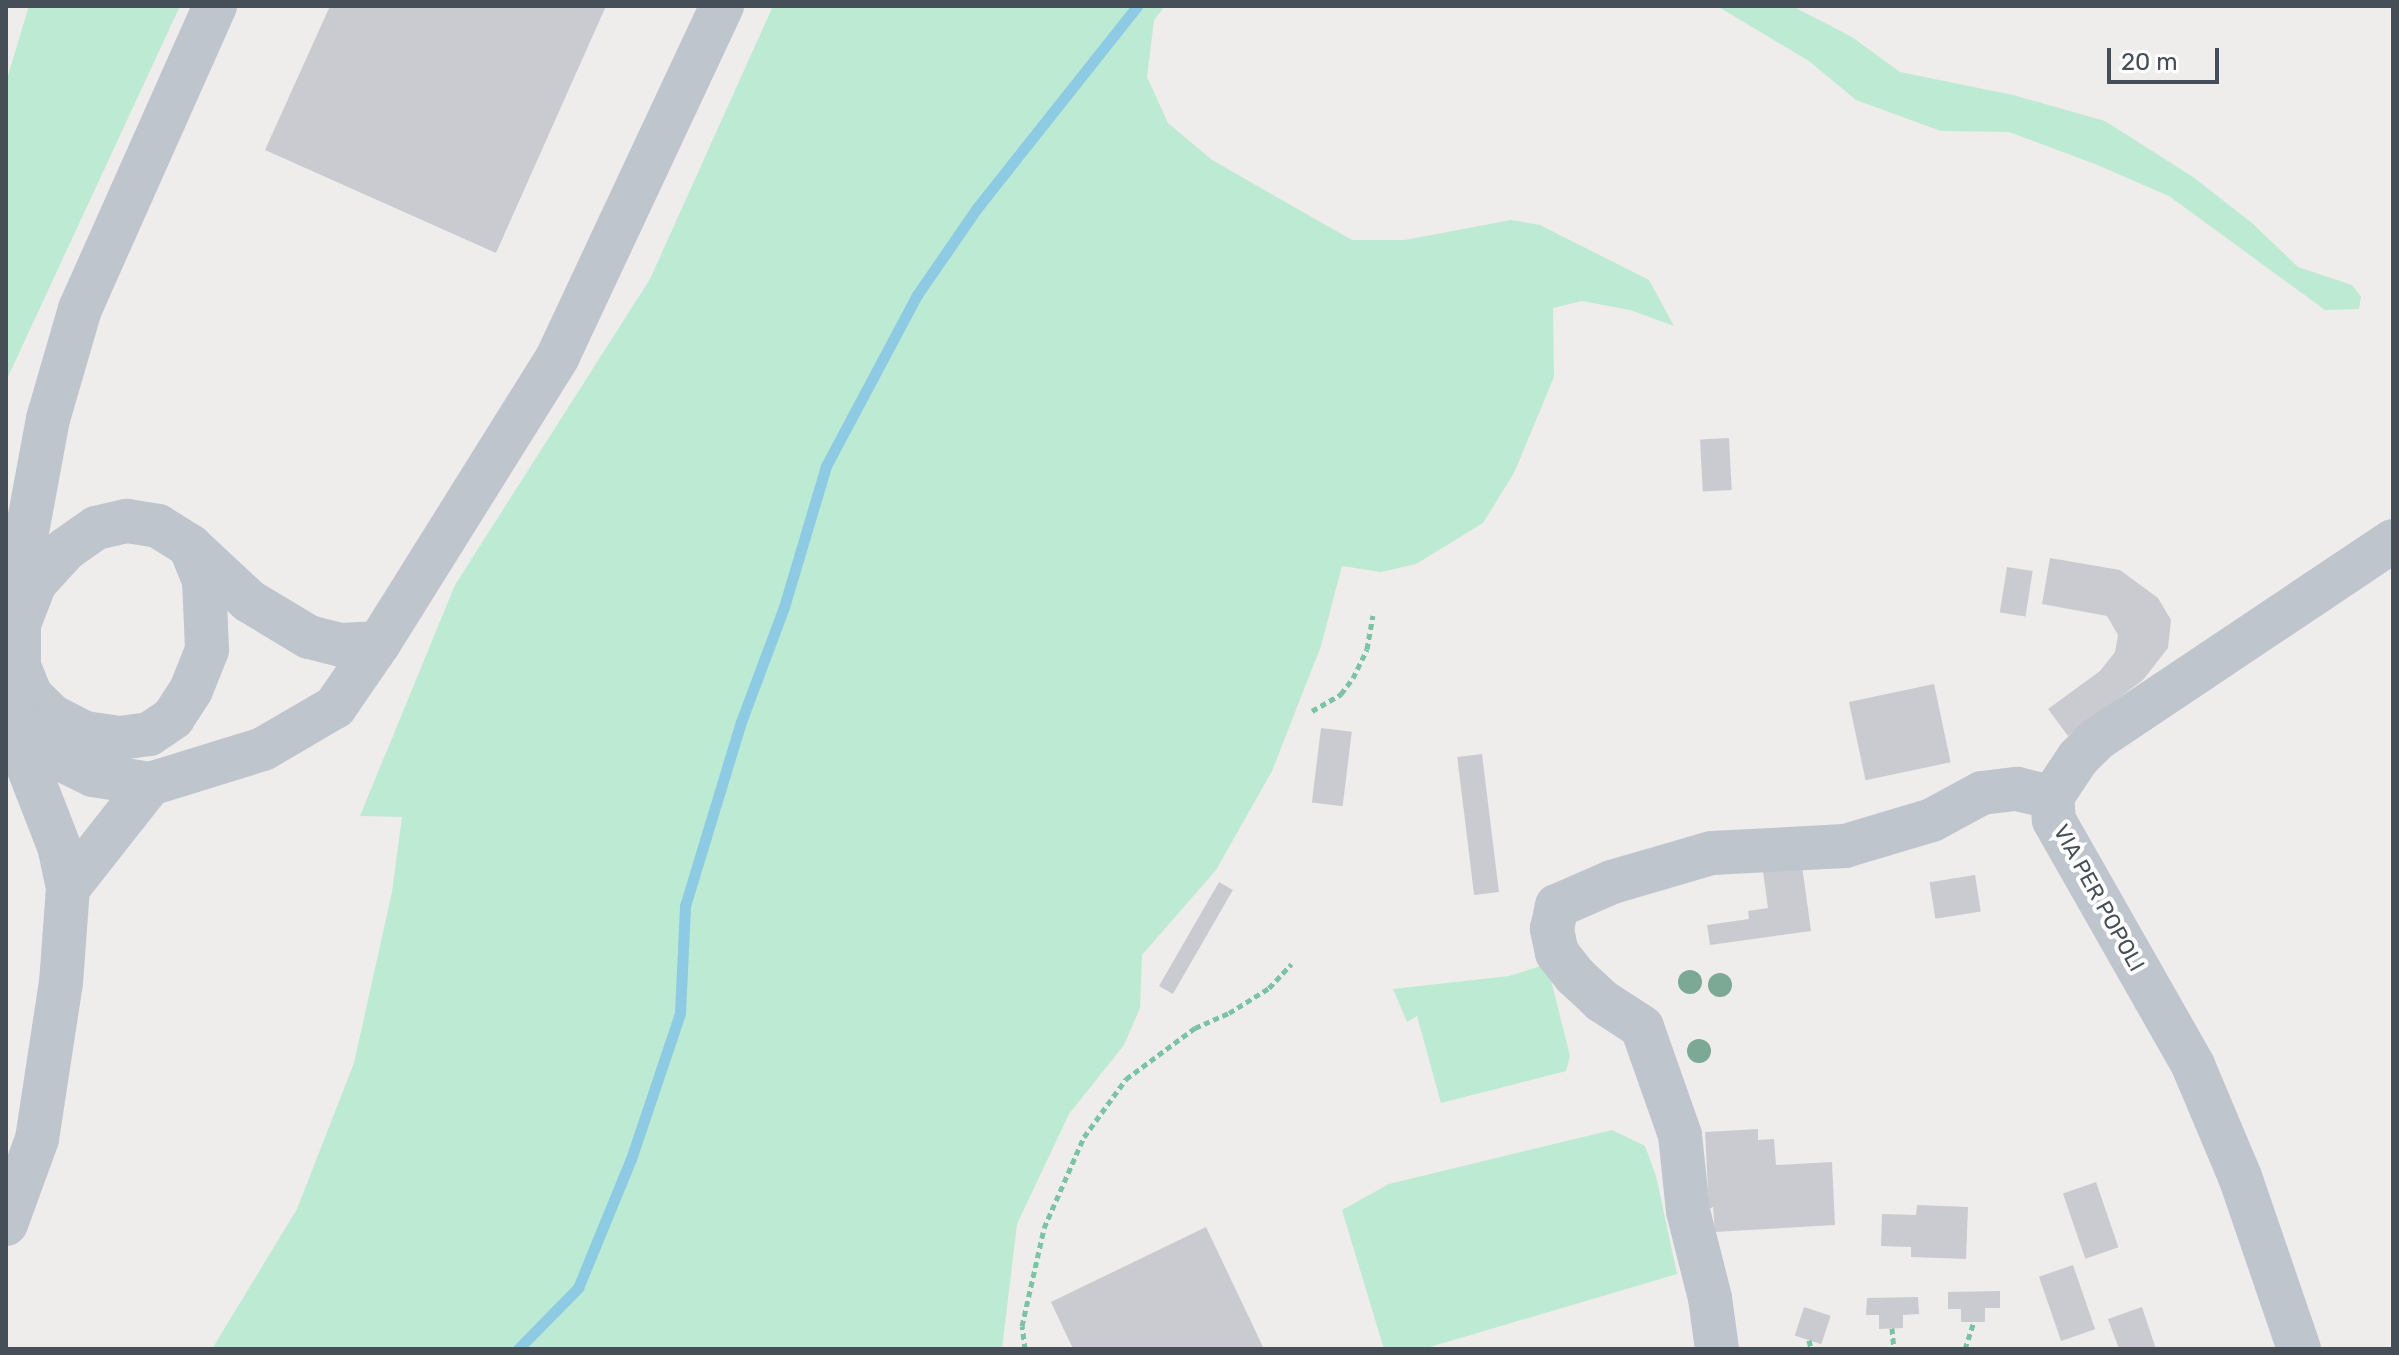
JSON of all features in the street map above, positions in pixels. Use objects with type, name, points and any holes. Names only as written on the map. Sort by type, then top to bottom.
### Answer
[{"type":"street","points":[[6,1224],[37,1139],[61,983],[68,888],[60,849],[15,733],[19,624],[27,532],[48,419],[80,309],[215,6]]},
{"type":"street","points":[[16,680],[23,725],[52,755],[93,775],[150,784],[263,749],[335,707],[379,643],[558,356],[722,6]]},
{"type":"street","points":[[19,624],[35,583],[66,549],[96,528],[127,521],[158,526],[190,546],[249,601],[309,637],[341,645],[379,643]]},
{"type":"street","name":"VIA PER POPOLI","points":[[2299,1349],[2240,1177],[2193,1065],[2054,820],[2052,797],[2078,758],[2097,739],[2393,541]]},
{"type":"street","points":[[16,680],[52,716],[85,733],[120,738],[149,734],[173,718],[191,690],[207,650],[209,620],[204,580],[190,546]]},
{"type":"street","points":[[68,888],[150,784]]},
{"type":"street","points":[[1717,1349],[1710,1298],[1688,1211],[1680,1135],[1642,1027],[1602,1001],[1575,976],[1557,953],[1552,929],[1557,906],[1612,882],[1712,853],[1845,846],[1932,820],[1982,793],[2017,789],[2052,797]]},
{"type":"path","points":[[1312,711],[1341,694],[1353,678],[1367,649],[1373,616]]},
{"type":"path","points":[[1025,1349],[1022,1326],[1044,1228],[1084,1137],[1126,1079],[1195,1028],[1229,1013],[1269,988],[1291,964]]},
{"type":"path","points":[[1965,1349],[1974,1322]]},
{"type":"path","points":[[1892,1328],[1894,1349]]},
{"type":"path","points":[[1809,1340],[1811,1349]]},
{"type":"green space","points":[[29,6],[180,6],[6,381],[6,82]]},
{"type":"green space","points":[[773,6],[1165,6],[1154,20],[1147,77],[1168,123],[1212,160],[1352,240],[1405,240],[1511,220],[1540,225],[1649,280],[1674,326],[1630,310],[1582,301],[1553,308],[1554,377],[1514,473],[1483,523],[1416,564],[1381,572],[1342,566],[1321,646],[1272,771],[1216,870],[1142,955],[1140,1008],[1124,1045],[1069,1114],[1017,1224],[1002,1349],[212,1349],[297,1209],[354,1063],[392,892],[402,817],[360,816],[455,585],[650,279]]},
{"type":"green space","points":[[1717,6],[1792,6],[1852,37],[1900,72],[2013,95],[2105,121],[2193,177],[2252,223],[2298,267],[2352,285],[2361,297],[2359,309],[2325,310],[2169,196],[2095,164],[2009,132],[1941,131],[1856,100],[1809,61]]},
{"type":"green space","points":[[1547,964],[1570,1056],[1566,1071],[1441,1103],[1417,1016],[1407,1022],[1393,989],[1509,976]]},
{"type":"green space","points":[[1612,1130],[1645,1146],[1656,1176],[1677,1274],[1423,1349],[1384,1349],[1342,1210],[1389,1184]]},
{"type":"building","points":[[330,6],[606,6],[496,253],[265,150]]},
{"type":"building","points":[[1729,438],[1732,490],[1703,491],[1700,440]]},
{"type":"building","points":[[2050,558],[2120,570],[2158,598],[2171,620],[2168,648],[2143,680],[2068,736],[2048,709],[2100,671],[2115,652],[2118,635],[2107,616],[2042,604]]},
{"type":"building","points":[[2007,567],[2033,571],[2025,617],[2000,612]]},
{"type":"building","points":[[1934,684],[1951,762],[1866,780],[1849,702]]},
{"type":"building","points":[[1321,728],[1352,732],[1343,806],[1312,802]]},
{"type":"building","points":[[1482,754],[1499,892],[1474,895],[1457,757]]},
{"type":"building","points":[[1801,858],[1811,931],[1710,945],[1707,925],[1749,919],[1748,911],[1768,908],[1762,864]]},
{"type":"building","points":[[1975,875],[1981,912],[1935,919],[1930,882]]},
{"type":"building","points":[[1219,882],[1233,890],[1173,994],[1159,986]]},
{"type":"building","points":[[1758,1129],[1758,1140],[1774,1139],[1776,1165],[1832,1162],[1835,1225],[1715,1232],[1713,1207],[1709,1209],[1705,1132]]},
{"type":"building","points":[[2096,1182],[2118,1247],[2085,1259],[2063,1193]]},
{"type":"building","points":[[1917,1205],[1968,1207],[1966,1259],[1911,1257],[1911,1247],[1881,1246],[1882,1214],[1916,1215]]},
{"type":"building","points":[[1206,1227],[1264,1349],[1073,1349],[1051,1302]]},
{"type":"building","points":[[2073,1265],[2095,1329],[2061,1341],[2039,1277]]},
{"type":"building","points":[[2000,1291],[2000,1308],[1985,1308],[1985,1322],[1961,1322],[1961,1309],[1948,1309],[1948,1292]]},
{"type":"building","points":[[1918,1297],[1919,1314],[1903,1315],[1903,1328],[1879,1329],[1879,1315],[1866,1315],[1867,1298]]},
{"type":"building","points":[[1804,1307],[1831,1316],[1821,1344],[1795,1336]]},
{"type":"building","points":[[2142,1307],[2156,1349],[2119,1349],[2108,1319]]},
{"type":"waterway","points":[[518,1349],[578,1288],[631,1159],[680,1013],[685,906],[741,722],[784,607],[826,466],[917,295],[977,208],[1137,6]]}]
